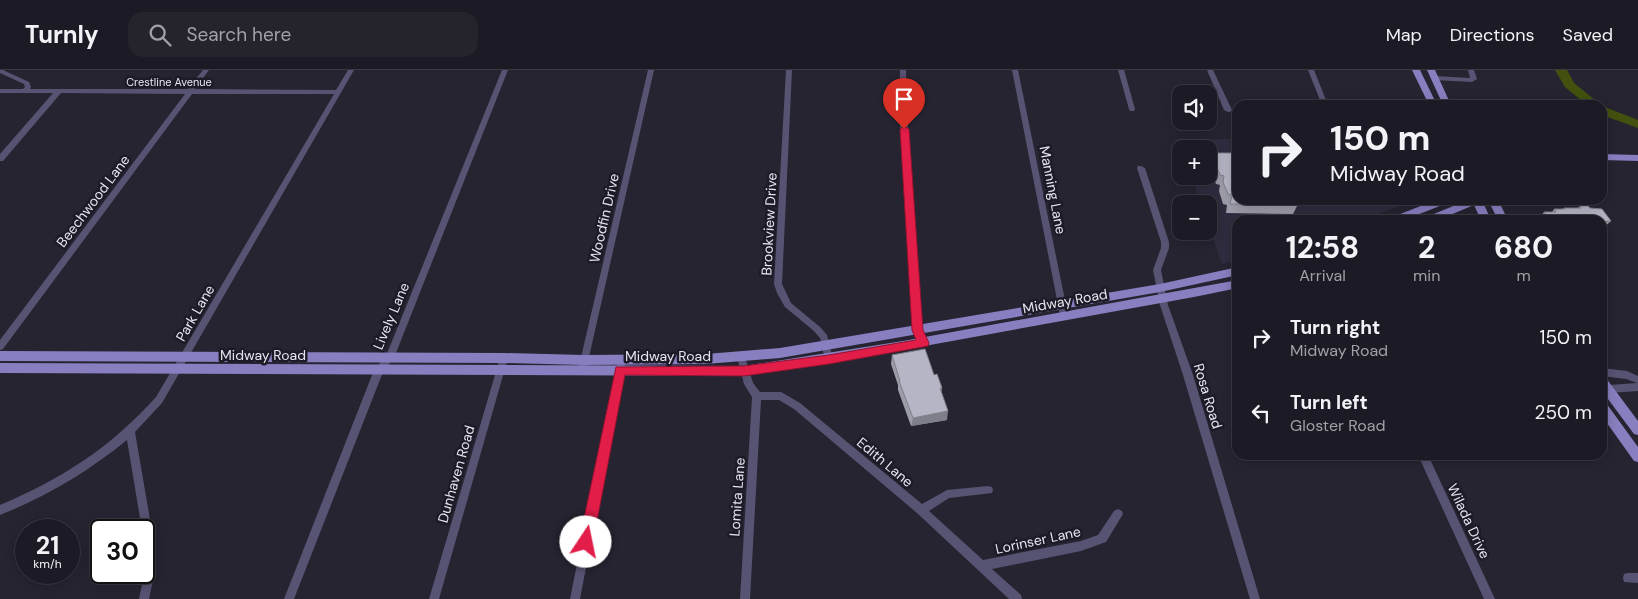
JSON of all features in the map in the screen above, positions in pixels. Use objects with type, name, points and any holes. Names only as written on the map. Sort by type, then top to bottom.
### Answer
[{"type":"main road","points":[[1416,70],[1431,100]]},
{"type":"main road","points":[[1432,74],[1445,100]]},
{"type":"main road","points":[[1607,157],[1638,158]]},
{"type":"main road","points":[[1607,163],[1638,164]]},
{"type":"main road","points":[[1407,215],[1433,205]]},
{"type":"main road","points":[[1440,215],[1465,205]]},
{"type":"main road","name":"Midway Road","points":[[0,368],[500,371],[583,365],[621,365],[744,371],[829,360],[924,343],[1232,272]]},
{"type":"main road","name":"Midway Road","points":[[621,365],[780,354],[824,344],[917,330],[1063,310],[1162,300],[1232,285]]},
{"type":"main road","name":"Midway Road","points":[[0,356],[504,358],[583,365]]},
{"type":"main road","points":[[1607,390],[1638,430]]},
{"type":"main road","points":[[1607,413],[1638,457]]},
{"type":"street","name":"Beechwood Lane","points":[[0,347],[206,70]]},
{"type":"street","name":"Park Lane","points":[[0,510],[54,486],[108,451],[130,432],[159,400],[351,70]]},
{"type":"street","name":"Lively Lane","points":[[289,599],[379,370],[390,358],[504,70]]},
{"type":"street","name":"Woodfin Drive","points":[[583,365],[651,70]]},
{"type":"street","name":"Brookview Drive","points":[[789,70],[778,284],[788,304],[824,337],[829,360]]},
{"type":"street","points":[[903,70],[903,110],[917,330],[924,343]]},
{"type":"street","name":"Manning Lane","points":[[1015,70],[1063,310]]},
{"type":"street","points":[[1121,70],[1132,109]]},
{"type":"street","points":[[1210,70],[1228,110]]},
{"type":"street","points":[[1311,70],[1322,100]]},
{"type":"street","points":[[1432,74],[1472,80],[1474,79],[1471,70]]},
{"type":"street","points":[[0,71],[27,83],[28,87],[25,91]]},
{"type":"street","name":"Crestline Avenue","points":[[0,91],[338,92]]},
{"type":"street","points":[[0,159],[59,92]]},
{"type":"street","name":"Rosa Road","points":[[1141,168],[1165,242],[1165,248],[1157,270],[1162,300],[1188,375],[1254,599]]},
{"type":"street","points":[[741,356],[749,384],[757,396]]},
{"type":"street","name":"Dunhaven Road","points":[[434,599],[504,358]]},
{"type":"street","points":[[575,599],[621,365]]},
{"type":"street","points":[[1607,373],[1627,375],[1638,380]]},
{"type":"street","points":[[1607,387],[1638,387]]},
{"type":"street","name":"Edith Lane","points":[[757,396],[782,396],[797,406],[921,510],[1017,599]]},
{"type":"street","name":"Lomita Lane","points":[[744,599],[757,396]]},
{"type":"street","points":[[130,432],[149,543],[149,574],[144,599]]},
{"type":"street","name":"Wilada Drive","points":[[1425,460],[1490,599]]},
{"type":"street","points":[[921,510],[947,494],[988,490]]},
{"type":"street","name":"Lorinser Lane","points":[[980,566],[1081,546],[1102,539],[1118,514]]},
{"type":"shaded area","points":[[1177,139],[1232,139],[1232,205],[1403,205],[1376,215],[1232,215],[1232,261],[1222,264],[1214,240],[1217,240],[1217,195],[1198,195],[1194,185],[1217,185],[1217,140]]},
{"type":"building","points":[[1217,153],[1232,153],[1232,195],[1228,194],[1223,182],[1224,176],[1220,175],[1217,168]]},
{"type":"building","points":[[1580,206],[1588,206],[1590,208],[1602,209],[1606,215],[1546,215],[1544,212],[1556,212],[1554,209],[1581,208]]},
{"type":"building","points":[[925,349],[934,375],[937,374],[948,411],[913,418],[899,381],[892,355]]},
{"type":"waterway","points":[[1561,70],[1569,85],[1588,100]]},
{"type":"waterway","points":[[1607,112],[1638,124]]},
{"type":"route","points":[[586,542],[620,371],[744,371],[829,360],[924,343],[917,330],[904,129]]}]
